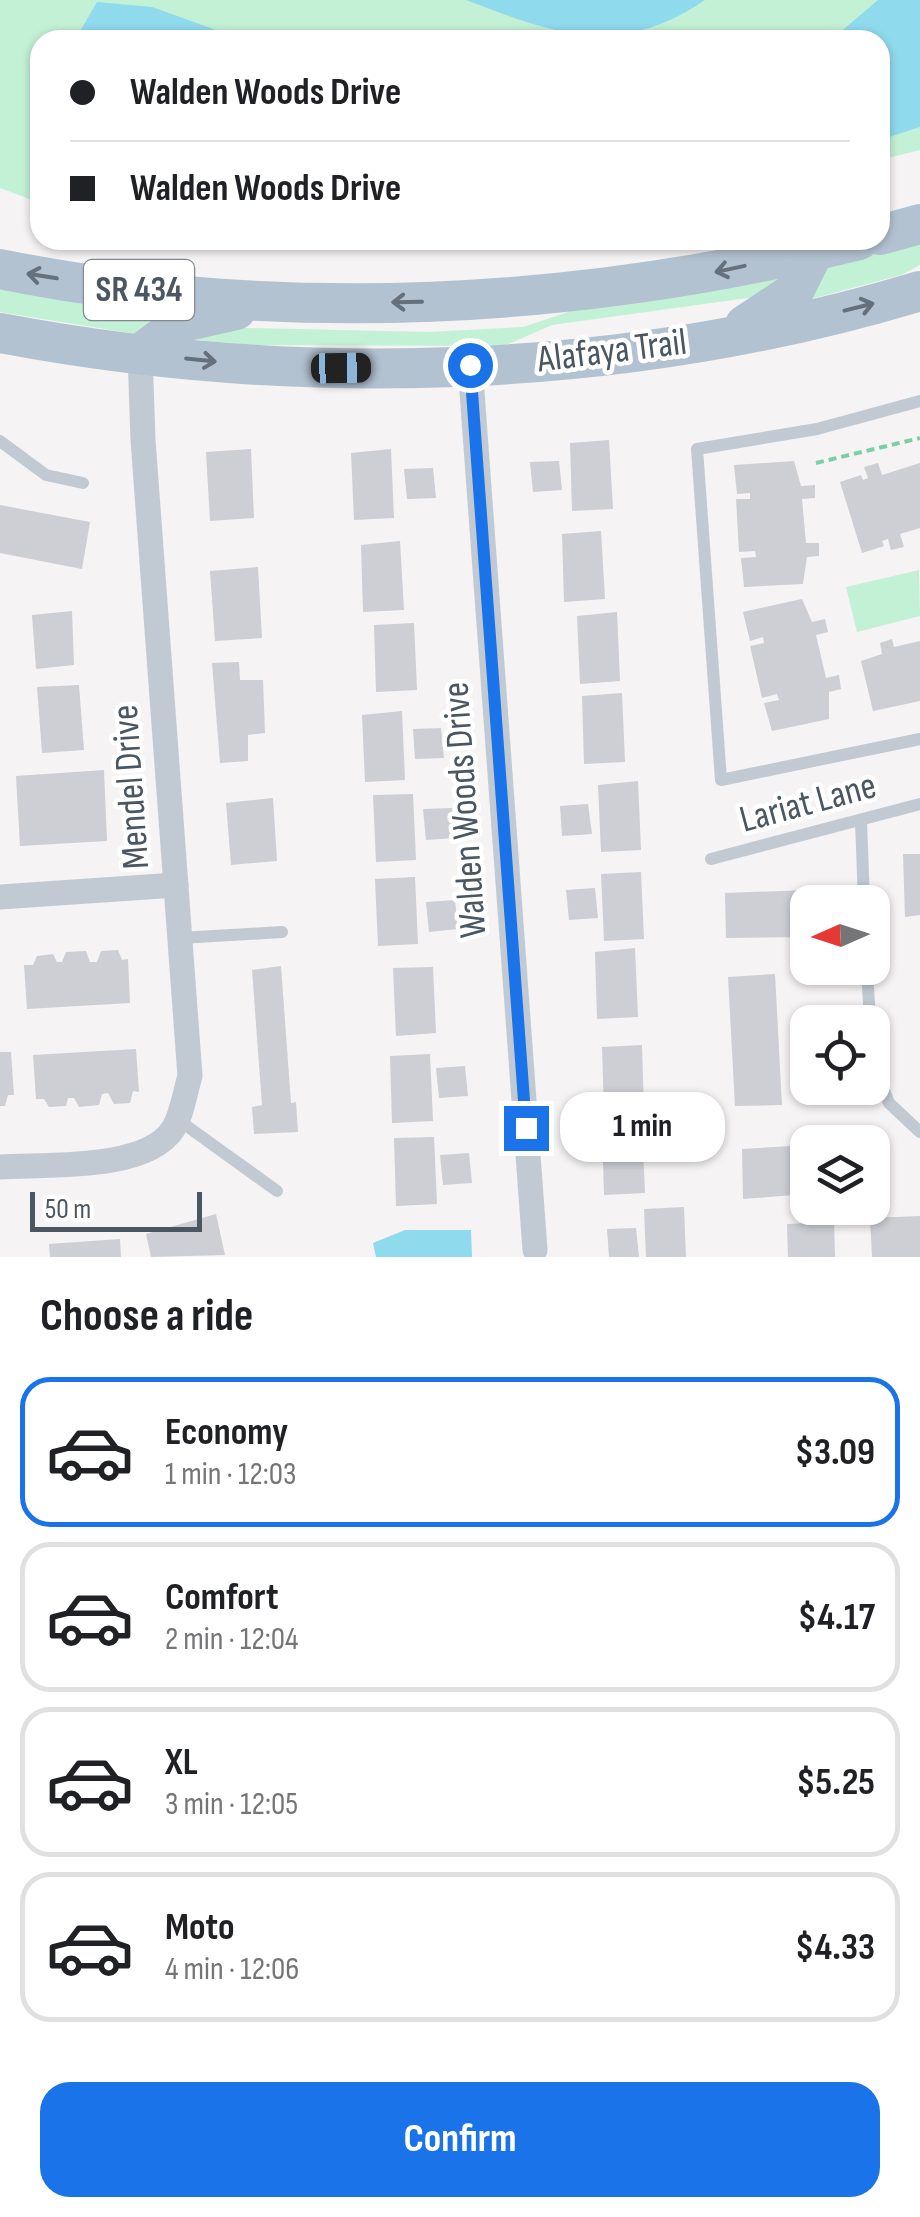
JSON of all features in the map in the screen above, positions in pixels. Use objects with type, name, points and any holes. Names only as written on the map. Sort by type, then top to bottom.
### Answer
[{"type":"main road","points":[[890,232],[920,224]]},
{"type":"main road","name":"Alafaya Trail","points":[[0,269],[143,290],[278,300],[467,301],[720,272],[818,250]]},
{"type":"main road","points":[[730,336],[792,293],[814,251]]},
{"type":"main road","name":"Alafaya Trail","points":[[0,333],[140,354],[341,368],[470,365],[638,350],[730,336],[920,291]]},
{"type":"main road","points":[[140,354],[184,322],[278,300]]},
{"type":"street","name":"Mendel Drive","points":[[140,354],[190,1076],[177,1119]]},
{"type":"street","name":"Walden Woods Drive","points":[[470,365],[535,1254]]},
{"type":"street","points":[[0,897],[176,885]]},
{"type":"street","points":[[0,1167],[100,1161],[152,1151],[177,1119]]},
{"type":"lane","points":[[920,401],[818,429],[697,449],[721,780],[920,739]]},
{"type":"lane","points":[[0,441],[46,474],[83,483]]},
{"type":"lane","name":"Lariat Lane","points":[[712,860],[920,804]]},
{"type":"lane","points":[[861,821],[863,885]]},
{"type":"lane","points":[[180,938],[282,932]]},
{"type":"lane","points":[[890,1104],[920,1132]]},
{"type":"lane","points":[[177,1119],[278,1191]]},
{"type":"path","points":[[816,463],[920,438]]},
{"type":"green space","points":[[0,0],[920,0],[920,150],[890,158],[890,30],[30,30],[30,199],[0,188]]},
{"type":"green space","points":[[920,241],[920,265],[901,275],[807,300],[828,266]]},
{"type":"green space","points":[[794,275],[770,295],[552,325],[504,346],[235,345],[175,337],[206,327],[428,332],[523,327],[583,307]]},
{"type":"green space","points":[[18,288],[178,313],[148,336],[0,312],[0,290]]},
{"type":"green space","points":[[919,570],[920,616],[857,632],[846,587]]},
{"type":"water","points":[[466,0],[705,0],[643,30],[558,30]]},
{"type":"water","points":[[878,0],[920,0],[920,127],[890,137],[890,30],[843,30]]},
{"type":"water","points":[[97,2],[152,7],[216,30],[81,30]]},
{"type":"water","points":[[405,1230],[471,1230],[472,1257],[376,1257],[373,1243]]},
{"type":"building","points":[[609,440],[613,509],[572,511],[570,443]]},
{"type":"building","points":[[251,449],[254,518],[210,521],[206,452]]},
{"type":"building","points":[[391,449],[394,518],[354,520],[351,453]]},
{"type":"building","points":[[559,461],[562,490],[533,492],[530,462]]},
{"type":"building","points":[[794,461],[801,486],[815,485],[815,498],[802,499],[806,543],[819,543],[819,556],[807,557],[803,584],[744,587],[741,558],[756,557],[755,551],[739,552],[736,499],[750,499],[750,493],[737,494],[734,465]]},
{"type":"building","points":[[878,463],[882,475],[920,463],[920,528],[900,534],[904,547],[891,550],[888,539],[882,541],[884,546],[862,553],[840,482],[861,475],[863,480],[868,478],[864,467]]},
{"type":"building","points":[[433,468],[436,498],[407,499],[404,469]]},
{"type":"building","points":[[0,505],[90,522],[82,569],[0,553]]},
{"type":"building","points":[[601,531],[605,599],[564,602],[562,534]]},
{"type":"building","points":[[400,541],[404,610],[363,612],[361,545]]},
{"type":"building","points":[[258,567],[262,638],[215,641],[210,571]]},
{"type":"building","points":[[802,599],[812,622],[825,619],[828,632],[816,635],[826,678],[839,675],[841,689],[829,692],[829,719],[772,731],[764,703],[779,700],[777,694],[762,698],[750,646],[764,643],[763,637],[750,641],[743,612]]},
{"type":"building","points":[[72,611],[74,665],[36,669],[32,615]]},
{"type":"building","points":[[617,612],[620,681],[580,684],[577,616]]},
{"type":"building","points":[[414,623],[417,690],[376,692],[374,625]]},
{"type":"building","points":[[892,639],[894,647],[920,641],[920,701],[873,711],[861,661],[882,654],[880,643]]},
{"type":"building","points":[[239,662],[240,680],[263,680],[265,733],[248,735],[248,761],[220,763],[212,663]]},
{"type":"building","points":[[79,685],[84,750],[42,753],[37,687]]},
{"type":"building","points":[[622,693],[625,762],[584,764],[582,696]]},
{"type":"building","points":[[402,711],[405,780],[365,782],[362,715]]},
{"type":"building","points":[[441,728],[444,758],[415,759],[413,729]]},
{"type":"building","points":[[104,770],[107,841],[20,846],[16,776]]},
{"type":"building","points":[[638,781],[641,850],[601,852],[598,785]]},
{"type":"building","points":[[413,794],[416,860],[376,862],[373,795]]},
{"type":"building","points":[[273,798],[277,861],[231,865],[226,803]]},
{"type":"building","points":[[588,804],[592,834],[562,836],[560,806]]},
{"type":"building","points":[[452,808],[455,838],[426,840],[423,809]]},
{"type":"building","points":[[903,854],[920,854],[920,915],[905,917]]},
{"type":"building","points":[[641,872],[644,939],[604,941],[601,874]]},
{"type":"building","points":[[415,877],[418,944],[378,946],[375,879]]},
{"type":"building","points":[[595,888],[598,918],[569,920],[566,890]]},
{"type":"building","points":[[790,891],[790,937],[726,938],[725,893]]},
{"type":"building","points":[[455,900],[458,929],[429,932],[426,902]]},
{"type":"building","points":[[635,948],[638,1017],[597,1019],[595,952]]},
{"type":"building","points":[[118,950],[122,960],[128,959],[130,1003],[27,1009],[24,965],[33,965],[37,956],[53,954],[57,962],[62,962],[66,952],[86,951],[90,962],[97,962],[101,951]]},
{"type":"building","points":[[281,966],[291,1103],[296,1102],[298,1132],[254,1134],[252,1107],[262,1105],[252,970]]},
{"type":"building","points":[[433,967],[436,1033],[396,1036],[393,968]]},
{"type":"building","points":[[775,974],[782,1105],[735,1106],[728,977]]},
{"type":"building","points":[[642,1045],[644,1112],[604,1114],[602,1047]]},
{"type":"building","points":[[136,1049],[139,1092],[133,1091],[130,1103],[114,1104],[108,1093],[102,1094],[99,1105],[79,1107],[74,1098],[68,1098],[66,1106],[49,1107],[44,1099],[36,1099],[33,1055]]},
{"type":"building","points":[[0,1052],[11,1052],[14,1095],[8,1095],[5,1106],[0,1106]]},
{"type":"building","points":[[430,1054],[433,1121],[392,1123],[390,1056]]},
{"type":"building","points":[[465,1066],[468,1096],[439,1098],[436,1068]]},
{"type":"building","points":[[642,1126],[645,1193],[604,1195],[602,1127]]},
{"type":"building","points":[[434,1137],[437,1204],[396,1206],[394,1138]]},
{"type":"building","points":[[790,1146],[790,1195],[743,1199],[742,1149]]},
{"type":"building","points":[[469,1153],[472,1183],[443,1185],[440,1155]]},
{"type":"building","points":[[684,1207],[686,1257],[646,1257],[644,1209]]},
{"type":"building","points":[[216,1214],[225,1255],[151,1257],[146,1234]]},
{"type":"building","points":[[920,1216],[920,1257],[872,1257],[870,1225],[890,1225],[890,1217]]},
{"type":"building","points":[[787,1224],[834,1225],[835,1257],[788,1257]]},
{"type":"building","points":[[636,1228],[639,1257],[609,1257],[607,1229]]},
{"type":"building","points":[[120,1239],[121,1257],[50,1257],[49,1244]]},
{"type":"route","points":[[470,365],[526,1128]]}]
